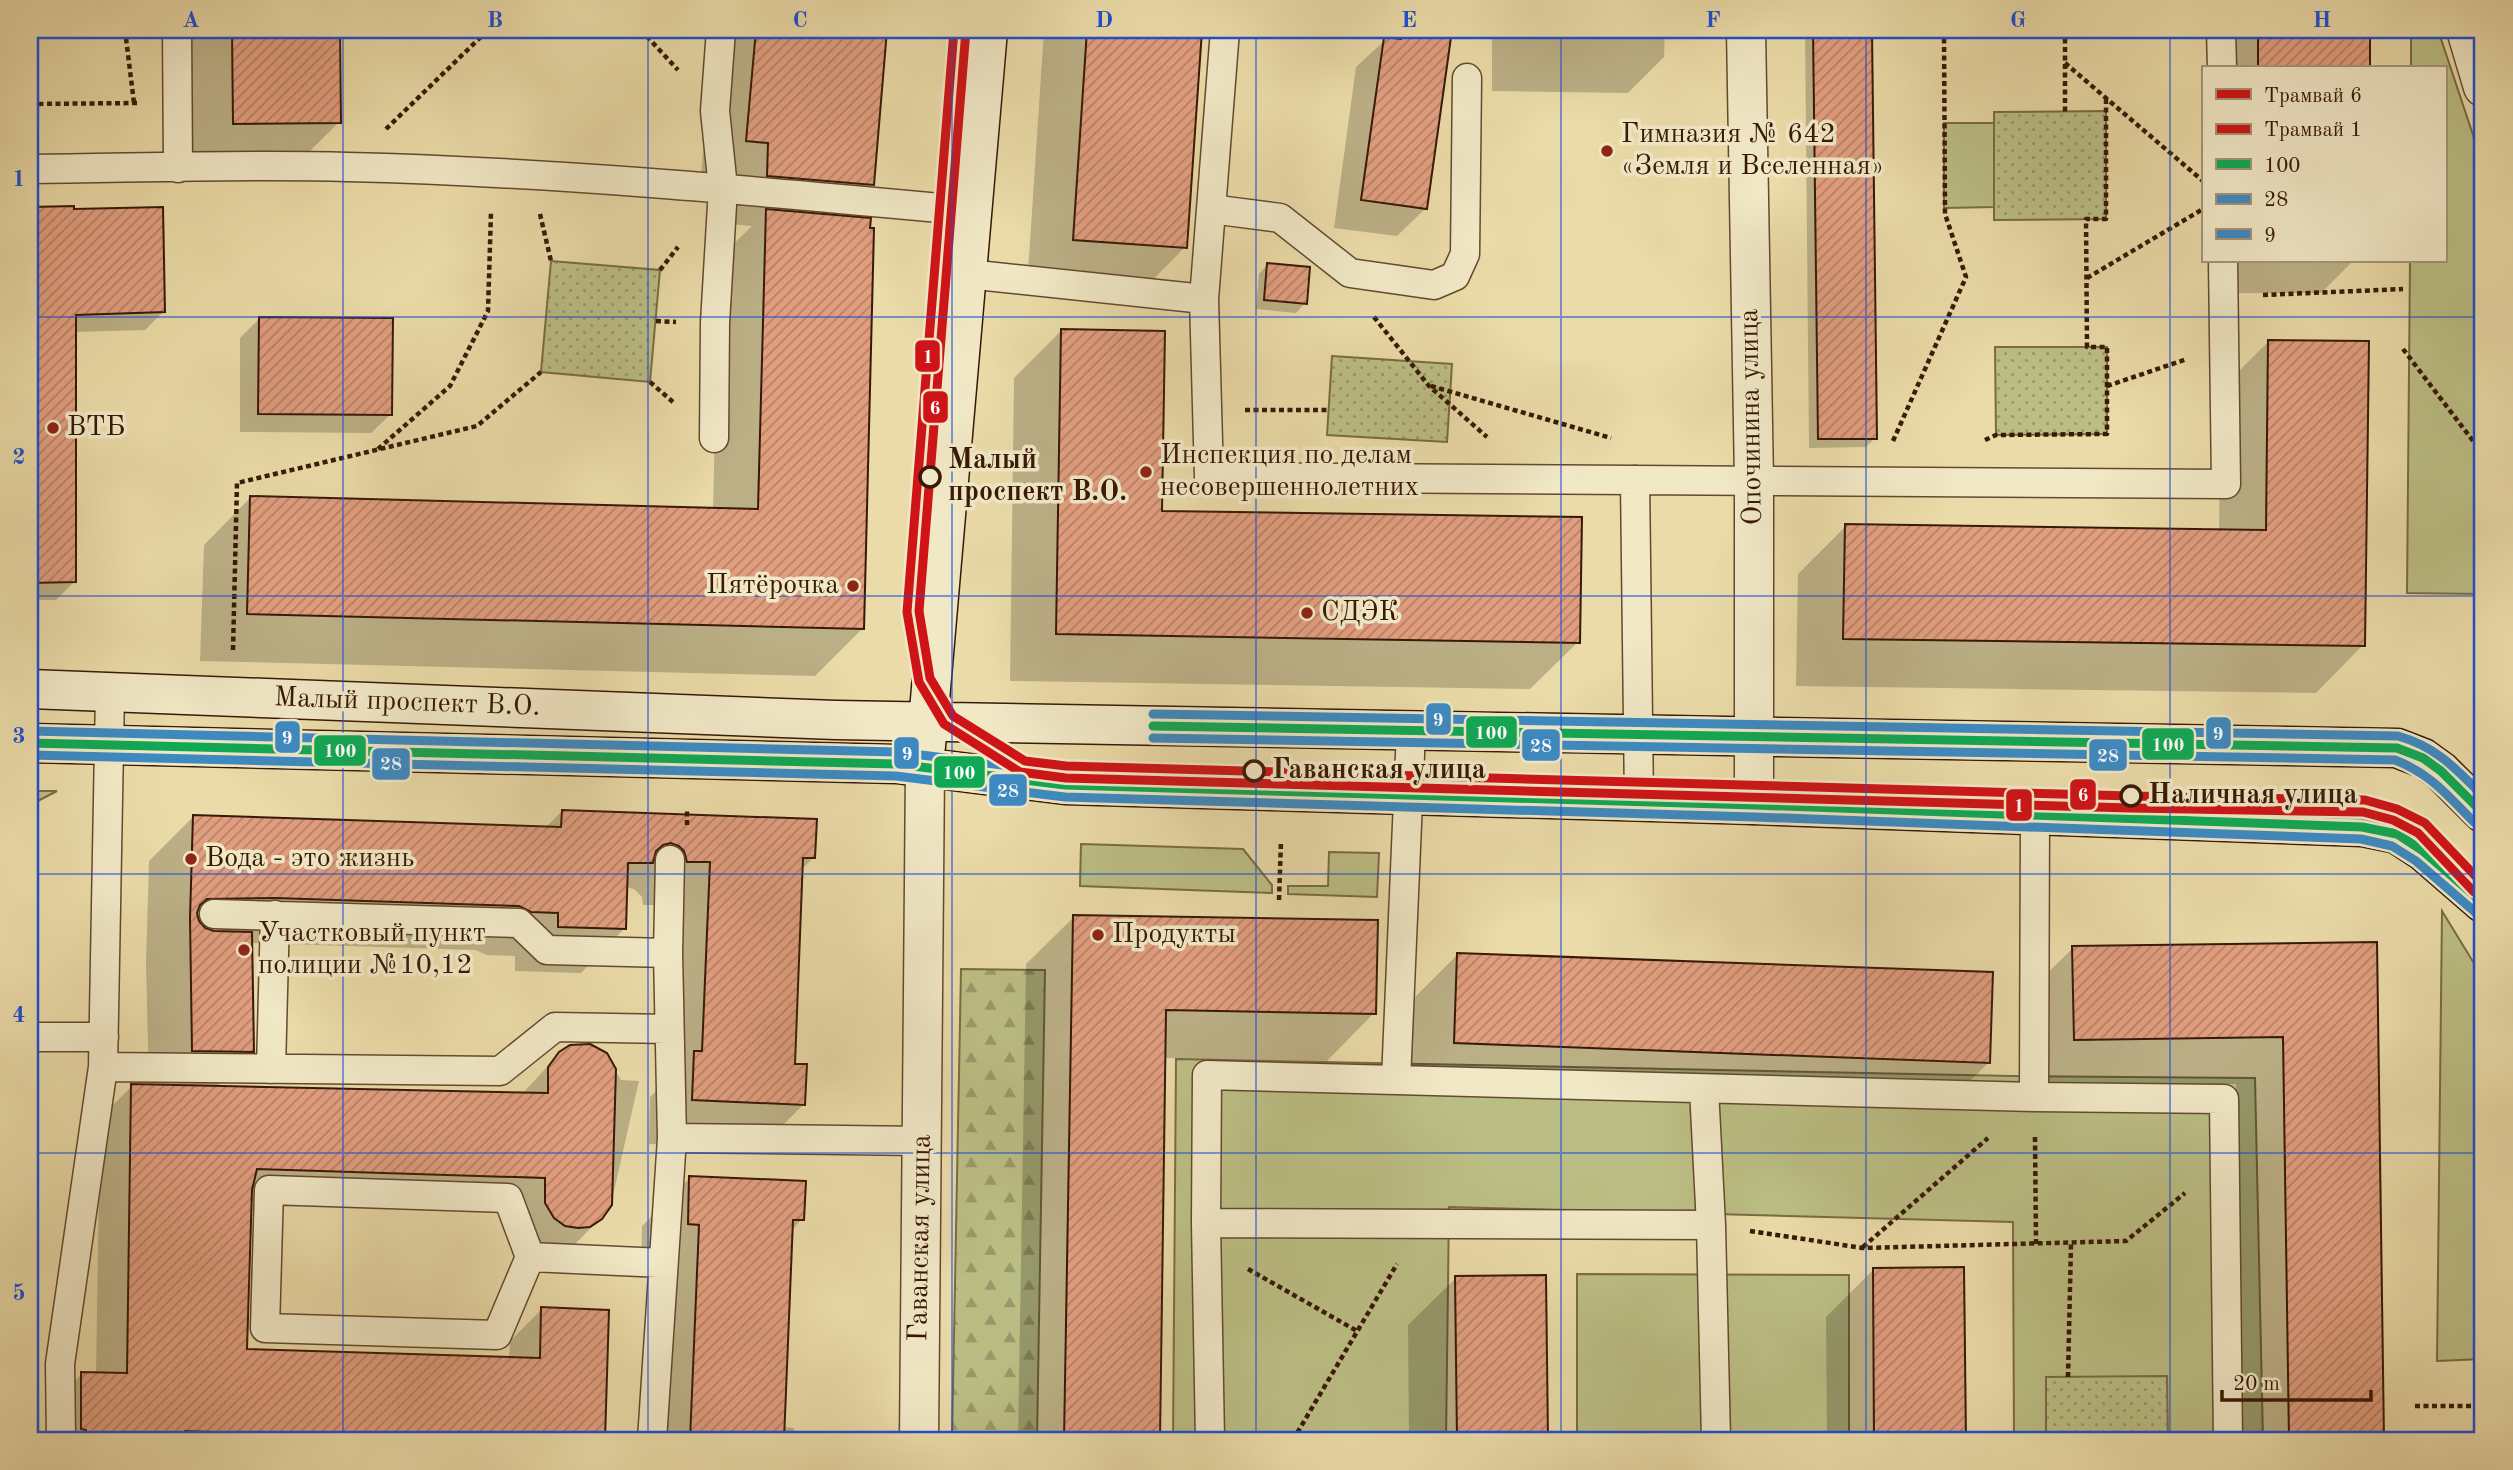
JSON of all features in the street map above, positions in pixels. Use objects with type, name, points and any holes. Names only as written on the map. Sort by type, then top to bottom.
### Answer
[{"type":"main road","name":"Гаванская улица","points":[[919,1440],[927,722],[988,30]]},
{"type":"main road","name":"Опочинина улица","points":[[1746,30],[1754,481],[1754,805]]},
{"type":"main road","points":[[2466,30],[2483,87]]},
{"type":"main road","name":"Малый проспект В.О.","points":[[30,689],[836,720],[2398,748],[2423,758],[2441,771],[2483,813]]},
{"type":"main road","name":"Малый проспект В.О.","points":[[30,743],[897,764],[1065,785],[1754,805],[2362,827],[2397,834],[2423,850],[2483,903]]},
{"type":"lane","points":[[177,30],[178,167]]},
{"type":"lane","points":[[714,438],[715,323],[723,188],[715,111],[721,30]]},
{"type":"lane","points":[[1225,30],[1204,299],[1209,477],[2226,484],[2223,262]]},
{"type":"lane","points":[[2221,30],[2222,66]]},
{"type":"lane","points":[[1211,209],[1280,218],[1350,273],[1434,285],[1455,276],[1465,254],[1467,78]]},
{"type":"lane","points":[[30,169],[347,166],[723,188],[973,211]]},
{"type":"lane","points":[[967,274],[1204,299]]},
{"type":"lane","points":[[1636,480],[1639,802]]},
{"type":"lane","points":[[61,1440],[60,1364],[103,1067],[110,692]]},
{"type":"lane","points":[[1396,1080],[1411,731]]},
{"type":"lane","points":[[2034,1097],[2035,816]]},
{"type":"lane","points":[[652,1440],[672,1138],[668,953],[670,860]]},
{"type":"lane","points":[[214,914],[519,923],[547,950],[668,953]]},
{"type":"lane","points":[[271,1069],[275,915]]},
{"type":"lane","points":[[103,1067],[500,1071],[555,1027],[669,1029]]},
{"type":"lane","points":[[30,1037],[104,1037]]},
{"type":"lane","points":[[1210,1440],[1206,1234],[1207,1075],[2034,1097],[2224,1099],[2228,1440]]},
{"type":"lane","points":[[1704,1089],[1711,1225],[1716,1440]]},
{"type":"lane","points":[[672,1138],[922,1141]]},
{"type":"lane","points":[[269,1190],[508,1198],[530,1257],[497,1335],[265,1328],[269,1190]]},
{"type":"lane","points":[[1206,1234],[1420,1224],[1711,1225]]},
{"type":"lane","points":[[530,1257],[663,1264]]},
{"type":"path","points":[[125,30],[134,103]]},
{"type":"path","points":[[347,166],[488,30]]},
{"type":"path","points":[[1889,450],[1966,277],[1944,214],[1944,30]]},
{"type":"path","points":[[2065,30],[2066,112]]},
{"type":"path","points":[[2065,63],[2202,180]]},
{"type":"path","points":[[2106,98],[2106,219],[2086,219],[2087,347],[2107,347],[2108,434]]},
{"type":"path","points":[[30,104],[177,103]]},
{"type":"path","points":[[377,449],[450,386],[488,311],[492,173]]},
{"type":"path","points":[[2087,278],[2202,210]]},
{"type":"path","points":[[1350,273],[1376,322],[1429,386],[1535,480]]},
{"type":"path","points":[[2224,297],[2403,289]]},
{"type":"path","points":[[2107,386],[2224,347]]},
{"type":"path","points":[[2403,349],[2483,454]]},
{"type":"path","points":[[233,650],[237,483],[477,426],[541,372]]},
{"type":"path","points":[[1429,386],[1623,441]]},
{"type":"path","points":[[1207,410],[1328,410]]},
{"type":"path","points":[[1279,900],[1280,841]]},
{"type":"path","points":[[2034,1097],[2036,1244]]},
{"type":"path","points":[[1863,1248],[2034,1097]]},
{"type":"path","points":[[1711,1225],[1863,1248],[2126,1241],[2225,1161]]},
{"type":"path","points":[[1293,1440],[1420,1224]]},
{"type":"path","points":[[1206,1234],[1357,1331]]},
{"type":"path","points":[[2068,1377],[2071,1243]]},
{"type":"path","points":[[2415,1406],[2483,1406]]},
{"type":"green space","points":[[2411,30],[2438,30],[2483,165],[2481,594],[2407,593],[2410,262],[2446,262],[2446,66],[2411,66]]},
{"type":"green space","points":[[2106,111],[2106,219],[1994,220],[1994,112]]},
{"type":"green space","points":[[1944,123],[1994,123],[1994,207],[1944,208]]},
{"type":"green space","points":[[551,261],[660,270],[650,382],[541,372]]},
{"type":"green space","points":[[1995,347],[2107,347],[2107,434],[1996,435]]},
{"type":"green space","points":[[1332,356],[1452,364],[1447,442],[1327,435]]},
{"type":"green space","points":[[30,791],[57,791],[30,805]]},
{"type":"green space","points":[[1081,844],[1243,849],[1272,885],[1272,893],[1080,886]]},
{"type":"green space","points":[[1329,852],[1379,853],[1377,897],[1288,894],[1288,886],[1328,886]]},
{"type":"green space","points":[[2442,911],[2483,978],[2483,1359],[2437,1361]]},
{"type":"green space","points":[[961,969],[1045,970],[1037,1440],[952,1440]]},
{"type":"green space","points":[[1176,1059],[2013,1076],[2255,1078],[2263,1440],[2014,1440],[2013,1222],[1449,1207],[1446,1440],[1173,1440]]},
{"type":"green space","points":[[1577,1274],[1849,1275],[1849,1440],[1577,1440]]},
{"type":"green space","points":[[2167,1376],[2168,1440],[2046,1440],[2046,1377]]},
{"type":"building","points":[[232,30],[340,30],[341,123],[233,124]]},
{"type":"building","points":[[756,30],[887,30],[874,185],[767,176],[768,143],[746,141]]},
{"type":"building","points":[[1087,30],[1202,30],[1187,248],[1073,240]]},
{"type":"building","points":[[1402,30],[1452,30],[1427,209],[1361,200],[1384,37],[1401,39]]},
{"type":"building","points":[[1813,30],[1872,30],[1877,439],[1818,439]]},
{"type":"building","points":[[2258,30],[2370,30],[2370,66],[2258,66]]},
{"type":"building","name":"ВТБ","points":[[74,206],[74,209],[163,207],[165,312],[76,315],[76,582],[30,583],[30,207]]},
{"type":"building","points":[[766,209],[871,218],[870,228],[874,228],[864,629],[247,614],[250,496],[758,509]]},
{"type":"building","points":[[1267,263],[1310,267],[1307,304],[1264,300]]},
{"type":"building","points":[[259,317],[393,318],[392,415],[258,414]]},
{"type":"building","points":[[1061,329],[1165,331],[1162,511],[1582,517],[1580,643],[1056,634]]},
{"type":"building","points":[[2268,340],[2369,341],[2365,646],[1843,639],[1845,524],[2266,530]]},
{"type":"building","points":[[562,810],[817,819],[815,858],[803,858],[795,1064],[807,1064],[805,1105],[692,1100],[694,1051],[702,1051],[710,862],[687,862],[684,851],[671,843],[656,851],[653,863],[628,863],[626,929],[558,927],[558,913],[531,912],[519,906],[275,898],[207,899],[200,905],[197,913],[205,928],[214,931],[252,932],[254,1052],[192,1051],[190,918],[193,815],[561,827]]},
{"type":"building","points":[[1073,915],[1378,920],[1376,1014],[1166,1010],[1160,1440],[1064,1440]]},
{"type":"building","points":[[2377,942],[2384,1440],[2289,1440],[2283,1037],[2074,1040],[2072,946]]},
{"type":"building","points":[[1457,953],[1993,972],[1990,1063],[1454,1043]]},
{"type":"building","points":[[590,1044],[607,1053],[616,1069],[612,1205],[602,1219],[590,1227],[565,1226],[554,1218],[545,1203],[545,1178],[257,1169],[252,1190],[247,1349],[540,1358],[541,1307],[609,1310],[605,1440],[429,1440],[185,1431],[185,1440],[86,1440],[86,1430],[81,1429],[81,1372],[127,1373],[131,1084],[548,1093],[548,1067],[559,1052],[570,1045]]},
{"type":"building","points":[[689,1176],[806,1181],[804,1220],[793,1220],[784,1440],[690,1440],[699,1225],[688,1224]]},
{"type":"building","points":[[1964,1267],[1966,1440],[1874,1440],[1873,1268]]},
{"type":"building","points":[[1546,1275],[1548,1440],[1457,1440],[1455,1276]]},
{"type":"tram line","name":"1","points":[[954,30],[907,612],[919,682],[944,724],[1020,772],[1066,778],[2363,812],[2393,820],[2418,833],[2474,892]]},
{"type":"tram line","name":"6","points":[[966,30],[919,611],[930,678],[953,716],[1025,761],[1066,766],[2131,796],[2365,800],[2397,809],[2425,823],[2483,884]]},
{"type":"transit line","name":"9","points":[[1153,714],[2398,736],[2435,753],[2455,768],[2483,796]]},
{"type":"transit line","name":"100","points":[[1153,726],[2397,748],[2423,758],[2441,771],[2483,813]]},
{"type":"transit line","name":"9","points":[[30,731],[897,752],[1066,773],[1754,793],[2362,815],[2404,824],[2431,842],[2483,887]]},
{"type":"transit line","name":"28","points":[[1153,738],[2395,760],[2429,779],[2474,822]]},
{"type":"transit line","name":"100","points":[[30,743],[897,764],[1065,785],[1754,805],[2362,827],[2397,834],[2423,851],[2483,903]]},
{"type":"transit line","name":"28","points":[[30,755],[896,776],[1065,797],[1754,817],[2361,839],[2392,846],[2416,861],[2475,912]]},
{"type":"place","name":"Гимназия № 642 «Земля и Вселенная»","points":[[1607,151]]},
{"type":"place","name":"ВТБ","points":[[53,428]]},
{"type":"place","name":"Инспекция по делам несовершеннолетних","points":[[1146,472]]},
{"type":"place","name":"Малый проспект В.О.","points":[[930,477]]},
{"type":"place","name":"Пятёрочка","points":[[853,586]]},
{"type":"place","name":"СДЭК","points":[[1307,613]]},
{"type":"place","name":"Гаванская улица","points":[[1254,771]]},
{"type":"place","name":"Наличная улица","points":[[2131,796]]},
{"type":"place","name":"Вода - это жизнь","points":[[191,859]]},
{"type":"place","name":"Продукты","points":[[1098,935]]},
{"type":"place","name":"Участковый пункт полиции №10,12","points":[[244,950]]}]
